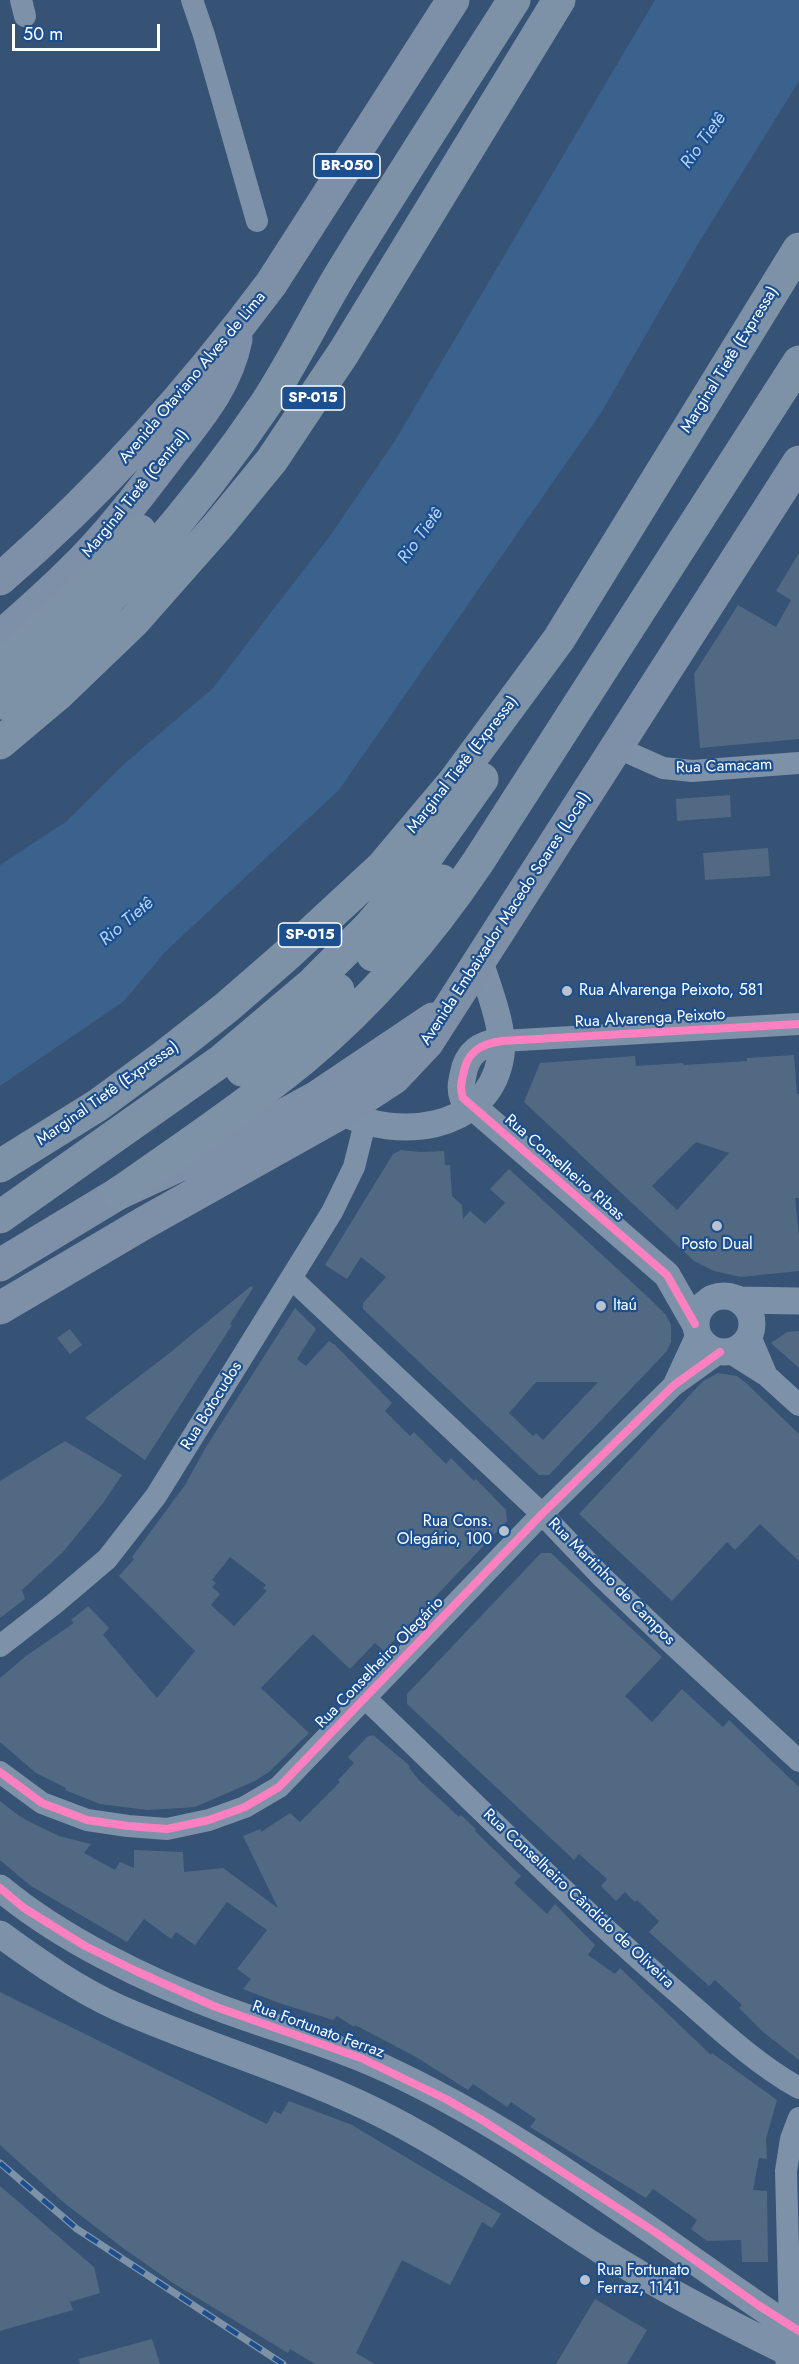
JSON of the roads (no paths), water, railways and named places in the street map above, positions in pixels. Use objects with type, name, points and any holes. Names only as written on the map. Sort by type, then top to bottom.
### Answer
[{"type":"highway","name":"Avenida Otaviano Alves de Lima","points":[[0,579],[53,533],[133,451],[238,329],[277,274],[453,0]]},
{"type":"highway","points":[[0,703],[52,658],[102,607],[187,510],[267,401],[341,273],[514,0]]},
{"type":"highway","name":"SP-015","points":[[0,743],[57,695],[134,621],[218,527],[272,460],[345,352],[559,0]]},
{"type":"highway","name":"Marginal Tietê (Expressa)","points":[[0,1166],[98,1105],[166,1055],[227,1007],[335,912],[383,866],[453,783],[559,639],[799,249]]},
{"type":"highway","name":"Marginal Tietê (Central)","points":[[0,637],[80,563],[150,481],[203,413],[232,360],[238,329]]},
{"type":"highway","points":[[0,1265],[119,1194],[262,1091],[340,1026],[401,963],[456,895],[507,818],[799,362]]},
{"type":"highway","points":[[0,669],[96,578],[201,465],[242,413],[252,406],[267,401]]},
{"type":"highway","name":"Avenida Embaixador Macedo Soares (Local)","points":[[0,1308],[144,1223],[354,1117],[428,1043],[479,959],[618,748],[799,462]]},
{"type":"highway","points":[[0,552],[53,533]]},
{"type":"highway","points":[[6,1213],[221,1061],[313,983],[368,928],[413,876],[481,780],[553,686],[559,639]]},
{"type":"highway","points":[[6,1213],[61,1196],[199,1102],[285,1038],[334,994],[456,865],[507,818]]},
{"type":"highway","points":[[119,1194],[264,1126],[337,1084],[447,1010]]},
{"type":"street","points":[[197,3],[257,221]]},
{"type":"street","name":"Rua Camacam","points":[[618,748],[663,768],[692,771],[799,763]]},
{"type":"street","points":[[479,959],[502,1041]]},
{"type":"street","name":"Rua Alvarenga Peixoto","points":[[502,1041],[799,1024]]},
{"type":"street","name":"Rua Conselheiro Ribas","points":[[502,1041],[487,1043],[469,1055],[460,1089],[463,1098],[667,1275],[696,1329]]},
{"type":"street","points":[[354,1117],[395,1127],[423,1126],[445,1122],[474,1107]]},
{"type":"street","name":"Rua Botocudos","points":[[0,1646],[54,1604],[107,1558],[156,1496],[332,1212],[360,1148],[354,1117]]},
{"type":"street","name":"Rua Conselheiro Ribas","points":[[667,1275],[734,1298]]},
{"type":"street","name":"Rua Martinho de Campos","points":[[292,1279],[542,1514],[601,1576],[799,1761]]},
{"type":"street","points":[[734,1298],[750,1312],[753,1320],[738,1343]]},
{"type":"street","points":[[799,1301],[709,1299],[697,1314],[696,1329],[706,1346],[738,1343],[799,1307]]},
{"type":"street","name":"Rua Conselheiro Olegário","points":[[674,1385],[696,1329]]},
{"type":"street","points":[[738,1343],[767,1376],[799,1405]]},
{"type":"street","name":"Rua Conselheiro Olegário","points":[[0,1772],[42,1803],[87,1820],[128,1826],[167,1829],[209,1820],[245,1807],[279,1786],[366,1699],[542,1514],[674,1385],[738,1343]]},
{"type":"street","name":"Rua Conselheiro Cândido de Oliveira","points":[[366,1699],[634,1956],[723,2033],[775,2074],[799,2088]]},
{"type":"street","name":"Rua Fortunato Ferraz","points":[[0,1888],[24,1908],[75,1940],[136,1971],[216,2007],[361,2058],[446,2099],[655,2232],[793,2347]]},
{"type":"street","points":[[0,1934],[78,1987],[117,2007],[339,2093],[426,2138],[457,2155],[604,2252],[739,2329],[793,2347],[786,2171],[791,2139],[799,2118]]},
{"type":"street","points":[[426,2138],[446,2099]]},
{"type":"water","name":"Rio Tietê","points":[[655,0],[799,0],[799,81],[698,244],[601,413],[339,790],[166,951],[124,1001],[0,1086],[0,865],[67,821],[123,765],[213,688],[332,533],[396,439]]},
{"type":"railway","points":[[0,2163],[77,2229],[283,2364]]},
{"type":"place","name":"Rua Alvarenga Peixoto, 581","points":[[567,991]]},
{"type":"place","name":"Posto Dual","points":[[717,1226]]},
{"type":"place","name":"Itaú","points":[[601,1306]]},
{"type":"place","name":"Rua Cons. Olegário, 100","points":[[504,1531]]},
{"type":"place","name":"Rua Fortunato Ferraz, 1141","points":[[585,2280]]}]
